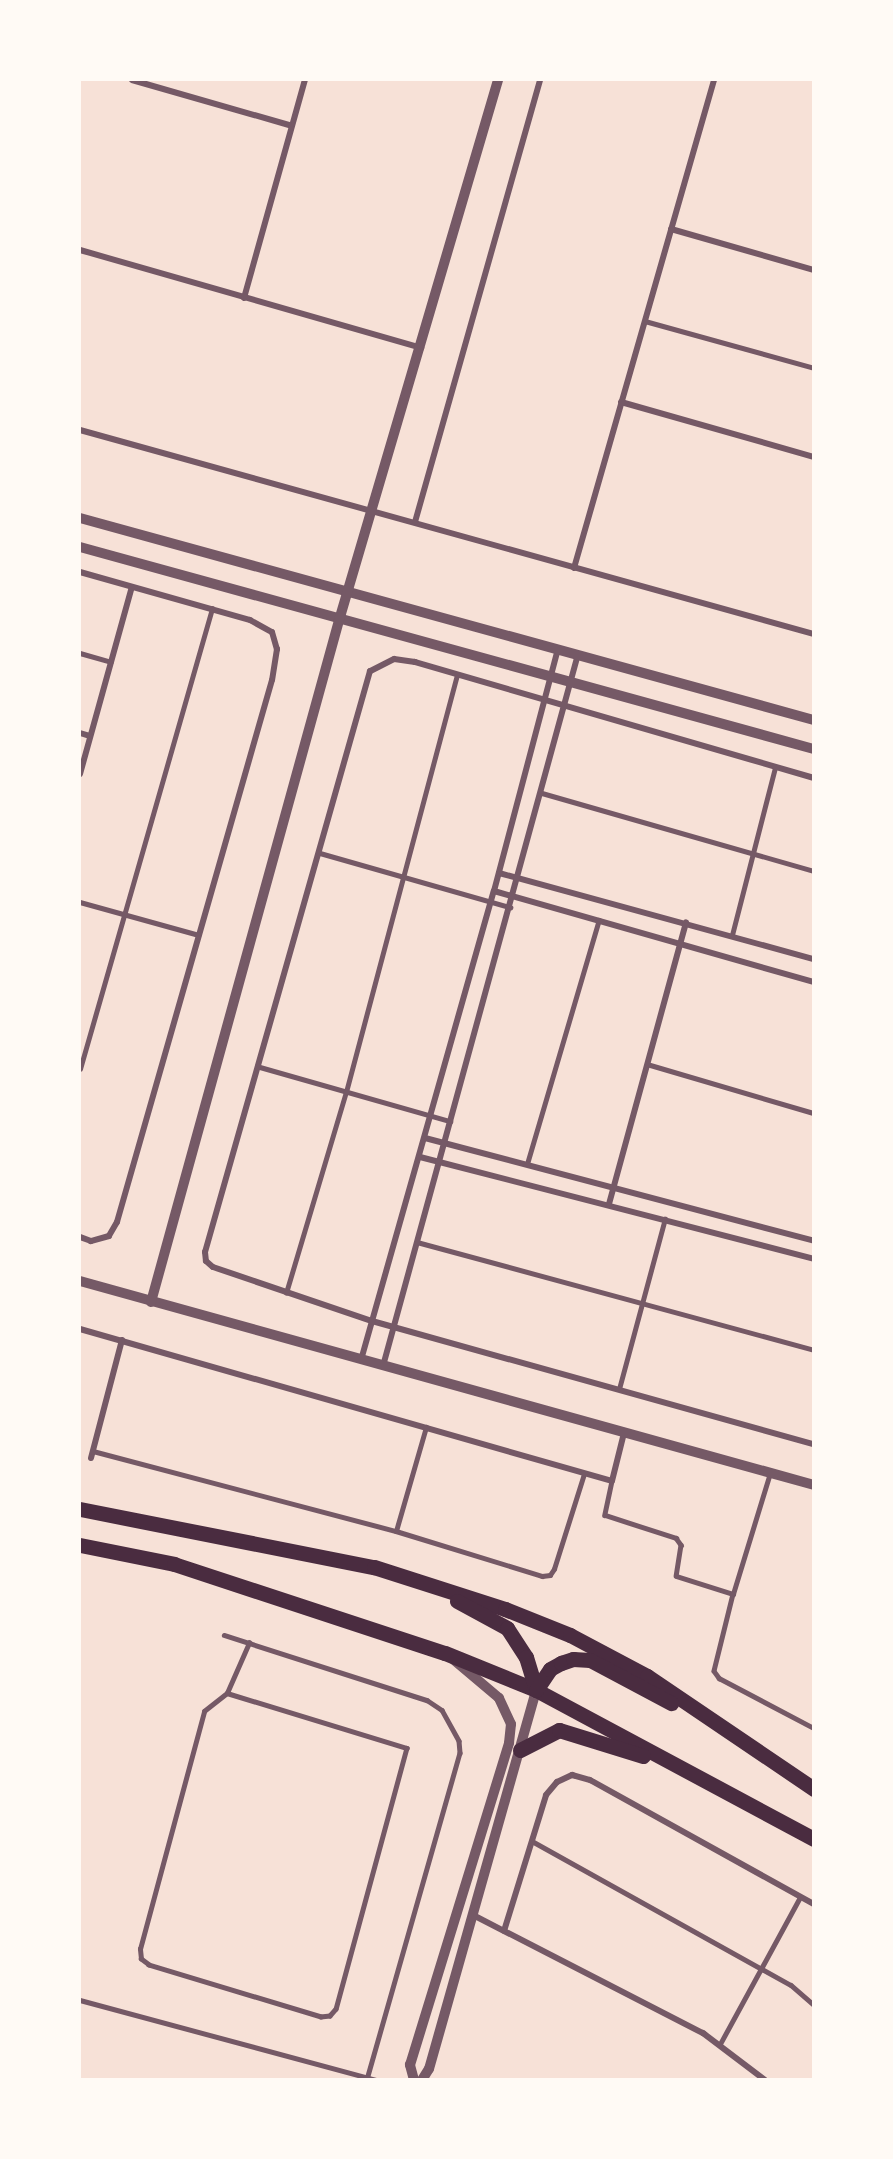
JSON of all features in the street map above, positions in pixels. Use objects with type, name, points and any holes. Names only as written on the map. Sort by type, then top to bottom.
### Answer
[{"type":"main road","points":[[80,1509],[374,1567],[437,1585],[570,1635],[647,1676],[769,1755],[813,1789]]},
{"type":"main road","points":[[80,1545],[174,1564],[445,1653],[536,1690],[813,1839]]},
{"type":"main road","points":[[374,1567],[468,1606],[507,1628],[526,1657],[536,1690]]},
{"type":"main road","points":[[536,1690],[550,1669],[573,1659],[590,1660],[769,1755]]},
{"type":"main road","points":[[520,1750],[540,1737],[559,1730],[572,1731],[691,1773]]},
{"type":"street","points":[[132,80],[292,126]]},
{"type":"street","points":[[244,298],[305,80]]},
{"type":"street","points":[[151,1302],[340,617],[498,80]]},
{"type":"street","points":[[415,522],[540,80]]},
{"type":"street","points":[[574,568],[714,80]]},
{"type":"street","points":[[671,229],[813,270]]},
{"type":"street","points":[[80,250],[421,348]]},
{"type":"street","points":[[621,402],[813,457]]},
{"type":"street","points":[[80,430],[280,487],[372,508],[574,568],[813,634]]},
{"type":"street","points":[[80,518],[813,720]]},
{"type":"street","points":[[80,547],[813,749]]},
{"type":"street","points":[[80,572],[250,620],[272,632],[277,649],[272,680],[117,1222],[109,1236],[91,1241],[80,1237]]},
{"type":"street","points":[[80,774],[132,587]]},
{"type":"street","points":[[360,1361],[432,1115],[558,649]]},
{"type":"street","points":[[382,1367],[519,878],[578,654]]},
{"type":"street","points":[[813,778],[458,674],[394,659],[370,671],[260,1067],[205,1252],[206,1261],[213,1267],[372,1321],[813,1444]]},
{"type":"street","points":[[80,733],[90,736]]},
{"type":"street","points":[[499,873],[813,958]]},
{"type":"street","points":[[494,891],[813,982]]},
{"type":"street","points":[[609,1204],[686,922]]},
{"type":"street","points":[[425,1138],[813,1241]]},
{"type":"street","points":[[420,1158],[609,1204],[813,1259]]},
{"type":"street","points":[[80,1281],[360,1361],[813,1485]]},
{"type":"street","points":[[80,1329],[612,1481],[624,1433]]},
{"type":"street","points":[[92,1454],[122,1340]]},
{"type":"street","points":[[414,2079],[410,2065],[509,1743],[511,1724],[499,1698],[445,1653]]},
{"type":"street","points":[[422,2079],[429,2069],[536,1690]]},
{"type":"street","points":[[504,1931],[546,1795],[557,1782],[572,1775],[590,1780],[813,1904]]},
{"type":"street","points":[[473,1915],[720,2044],[765,2079]]},
{"type":"lane","points":[[645,321],[813,368]]},
{"type":"lane","points":[[80,1069],[212,609]]},
{"type":"lane","points":[[80,653],[111,662]]},
{"type":"lane","points":[[286,1293],[346,1092],[458,674]]},
{"type":"lane","points":[[732,935],[775,767]]},
{"type":"lane","points":[[542,793],[813,871]]},
{"type":"lane","points":[[320,853],[510,908]]},
{"type":"lane","points":[[80,902],[199,935]]},
{"type":"lane","points":[[527,1164],[599,920]]},
{"type":"lane","points":[[647,1064],[813,1113]]},
{"type":"lane","points":[[260,1067],[450,1121]]},
{"type":"lane","points":[[619,1389],[665,1219]]},
{"type":"lane","points":[[417,1242],[813,1350]]},
{"type":"lane","points":[[396,1531],[426,1427]]},
{"type":"lane","points":[[92,1454],[396,1531],[542,1576],[550,1575],[584,1474]]},
{"type":"lane","points":[[770,1473],[733,1594],[714,1671],[719,1678],[813,1728]]},
{"type":"lane","points":[[612,1481],[605,1515],[676,1538],[681,1545],[676,1576],[733,1594]]},
{"type":"lane","points":[[224,1635],[428,1700],[442,1710],[459,1741],[460,1753],[368,2077]]},
{"type":"lane","points":[[227,1693],[407,1748],[336,2009],[330,2016],[321,2017],[172,1972],[141,1959],[140,1950],[204,1711],[227,1693],[249,1643]]},
{"type":"lane","points":[[532,1841],[791,1985],[813,2005]]},
{"type":"lane","points":[[720,2044],[800,1897]]},
{"type":"lane","points":[[80,2000],[377,2079]]}]
